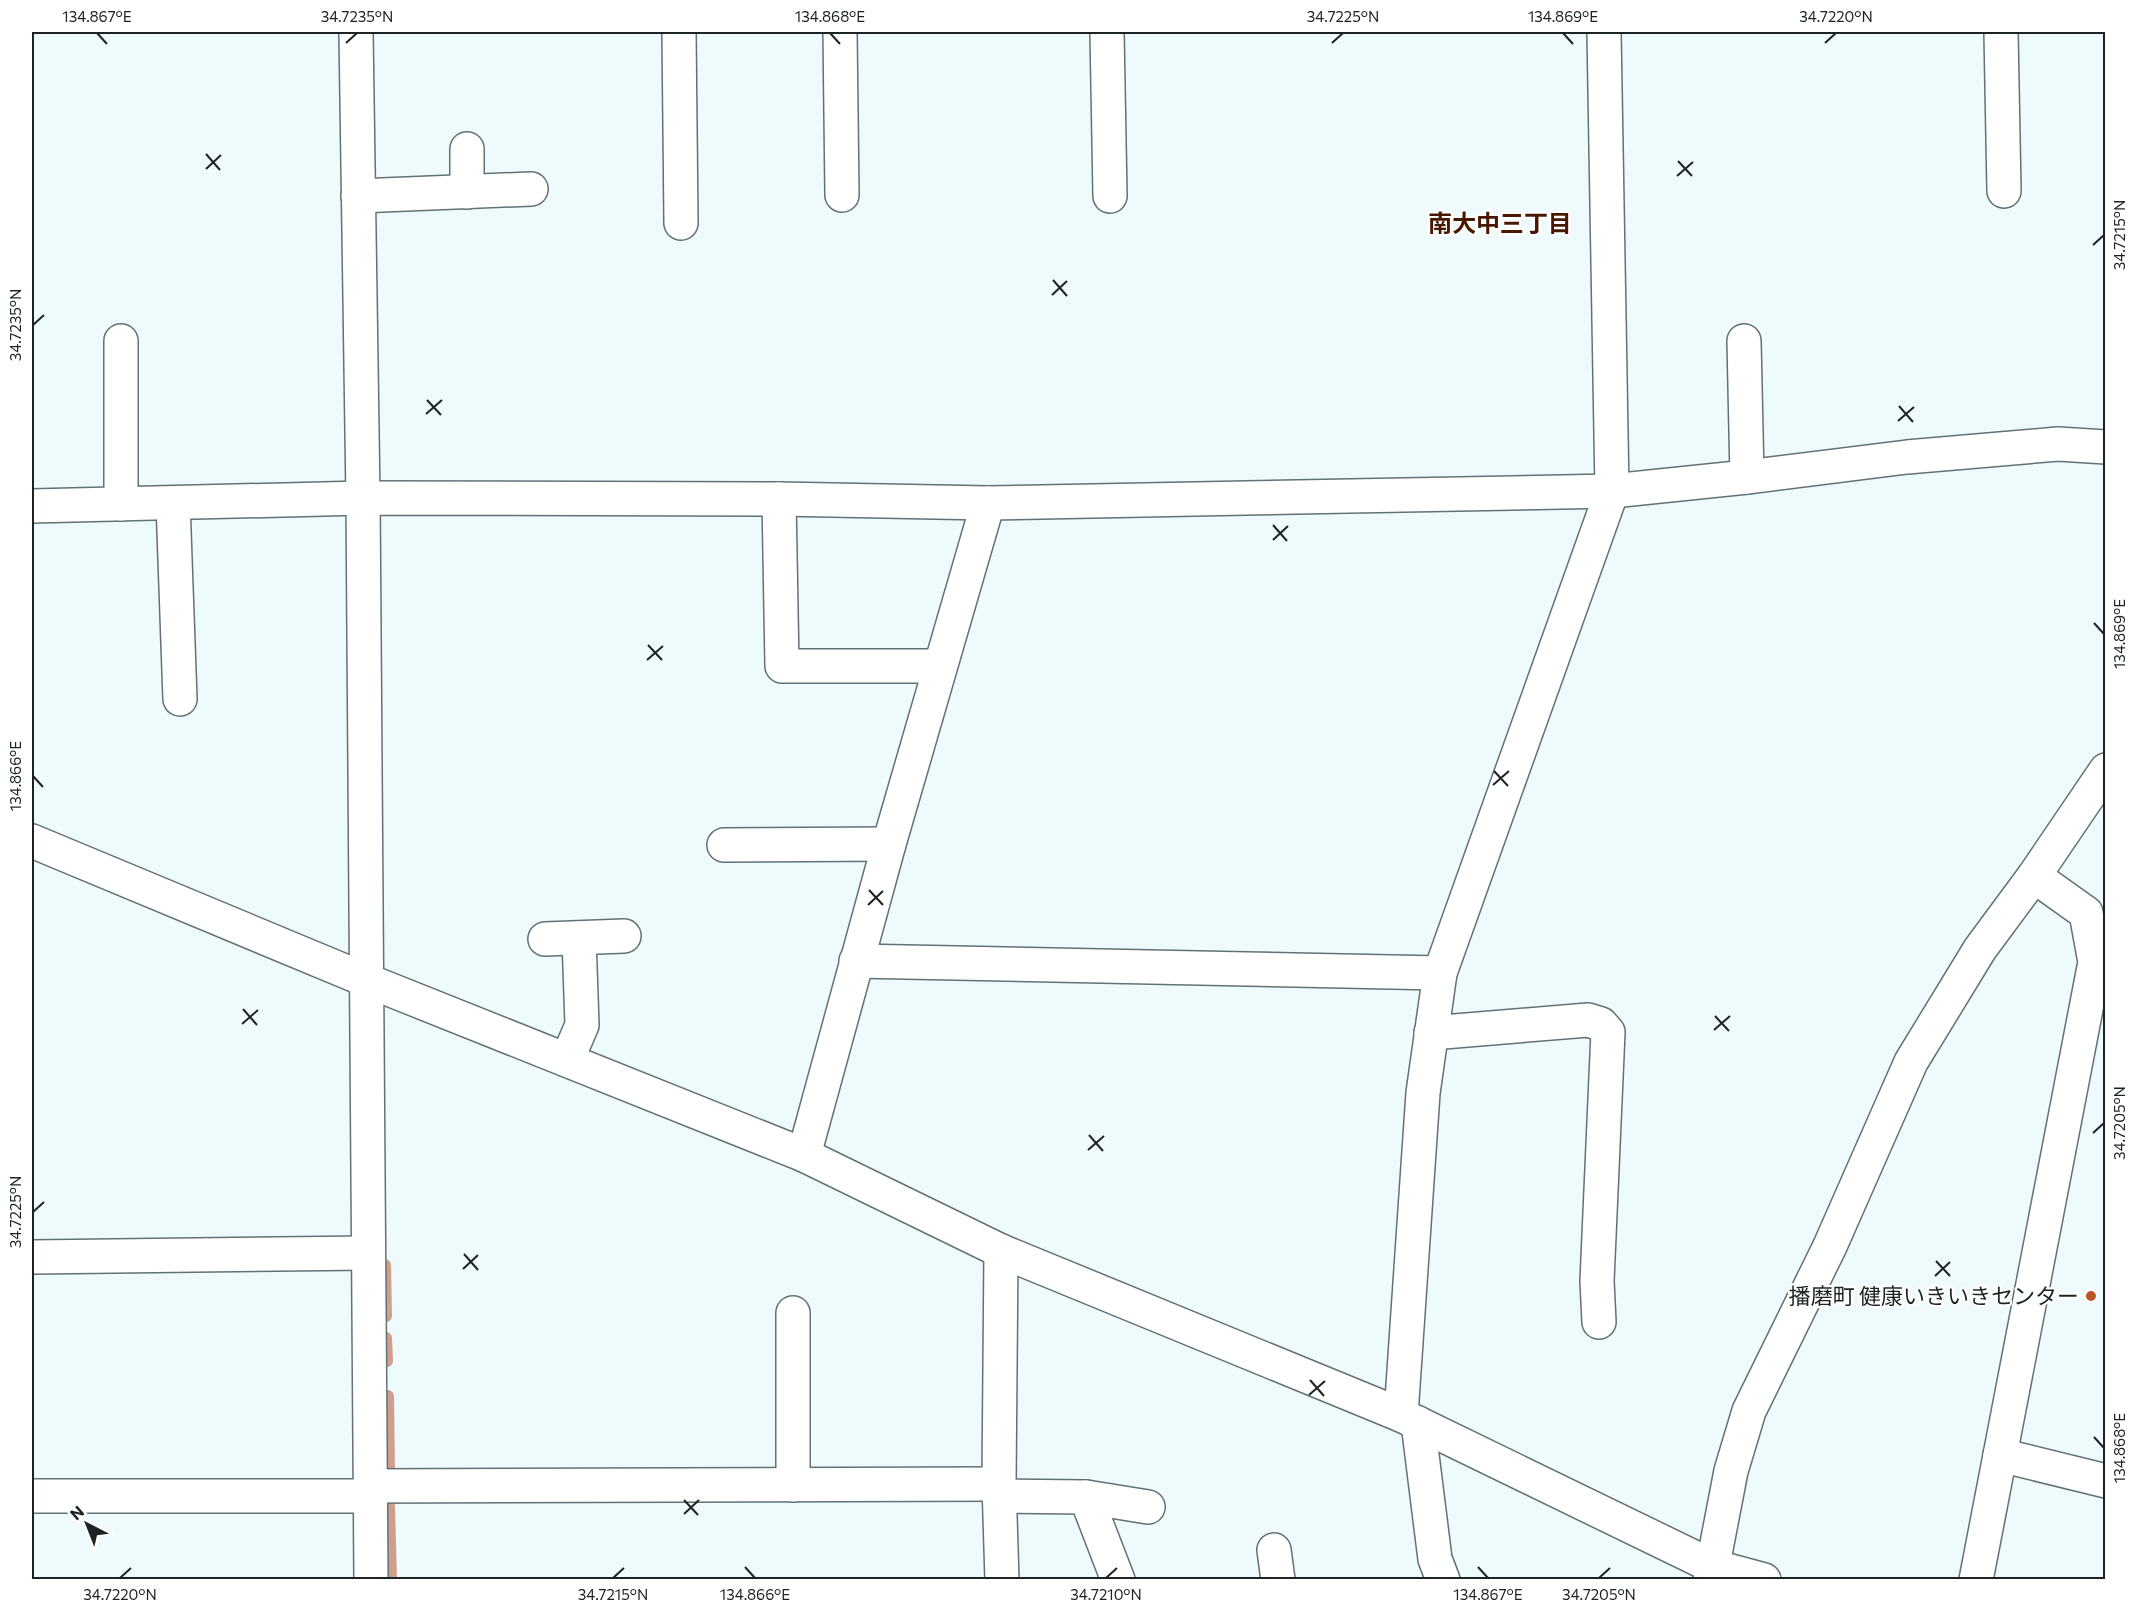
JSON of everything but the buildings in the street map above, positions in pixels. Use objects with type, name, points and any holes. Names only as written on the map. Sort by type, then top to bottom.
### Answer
[{"type":"street","points":[[356,32],[363,498],[371,1580]]},
{"type":"street","points":[[680,32],[681,223]]},
{"type":"street","points":[[840,32],[842,195]]},
{"type":"street","points":[[1107,32],[1110,196]]},
{"type":"street","points":[[1443,1580],[1435,1559],[1409,1419],[1422,1093],[1440,973],[1612,491],[1604,32]]},
{"type":"street","points":[[2001,32],[2004,191]]},
{"type":"street","points":[[467,149],[467,192]]},
{"type":"street","points":[[358,196],[531,189]]},
{"type":"street","points":[[121,341],[121,504]]},
{"type":"street","points":[[1744,341],[1747,477]]},
{"type":"street","points":[[32,506],[363,498],[779,499],[988,503],[1612,491],[1907,457],[2047,445],[2106,447]]},
{"type":"street","points":[[779,499],[782,666],[940,666]]},
{"type":"street","points":[[173,503],[180,699]]},
{"type":"street","points":[[804,1155],[889,844],[988,503]]},
{"type":"street","points":[[1711,1573],[1731,1471],[1749,1411],[1830,1246],[1911,1062],[1980,949],[2034,876],[2106,771]]},
{"type":"street","points":[[32,841],[366,980],[804,1155],[1001,1251],[1409,1419],[1711,1573],[1764,1580]]},
{"type":"street","points":[[724,844],[889,844]]},
{"type":"street","points":[[1976,1580],[2100,963],[2086,913],[2034,876]]},
{"type":"street","points":[[545,939],[624,936]]},
{"type":"street","points":[[567,1060],[582,1025],[579,938]]},
{"type":"street","points":[[856,961],[1440,973]]},
{"type":"street","points":[[1431,1033],[1588,1020],[1601,1024],[1608,1032],[1597,1281],[1599,1322]]},
{"type":"street","points":[[1001,1251],[1002,1580]]},
{"type":"street","points":[[32,1257],[368,1253]]},
{"type":"street","points":[[793,1313],[794,1485]]},
{"type":"street","points":[[2000,1455],[2106,1481]]},
{"type":"street","points":[[32,1496],[794,1485],[1000,1490],[1086,1497],[1148,1507]]},
{"type":"street","points":[[1086,1497],[1118,1580]]},
{"type":"waterway","points":[[385,1265],[386,1316]]},
{"type":"waterway","points":[[386,1338],[387,1361]]},
{"type":"waterway","points":[[388,1396],[389,1473]]},
{"type":"waterway","points":[[389,1506],[391,1580]]},
{"type":"place","name":"播磨町 健康いきいきセンター","points":[[2091,1296]]},
{"type":"district","name":"南大中三丁目","points":[[1500,224]]}]
